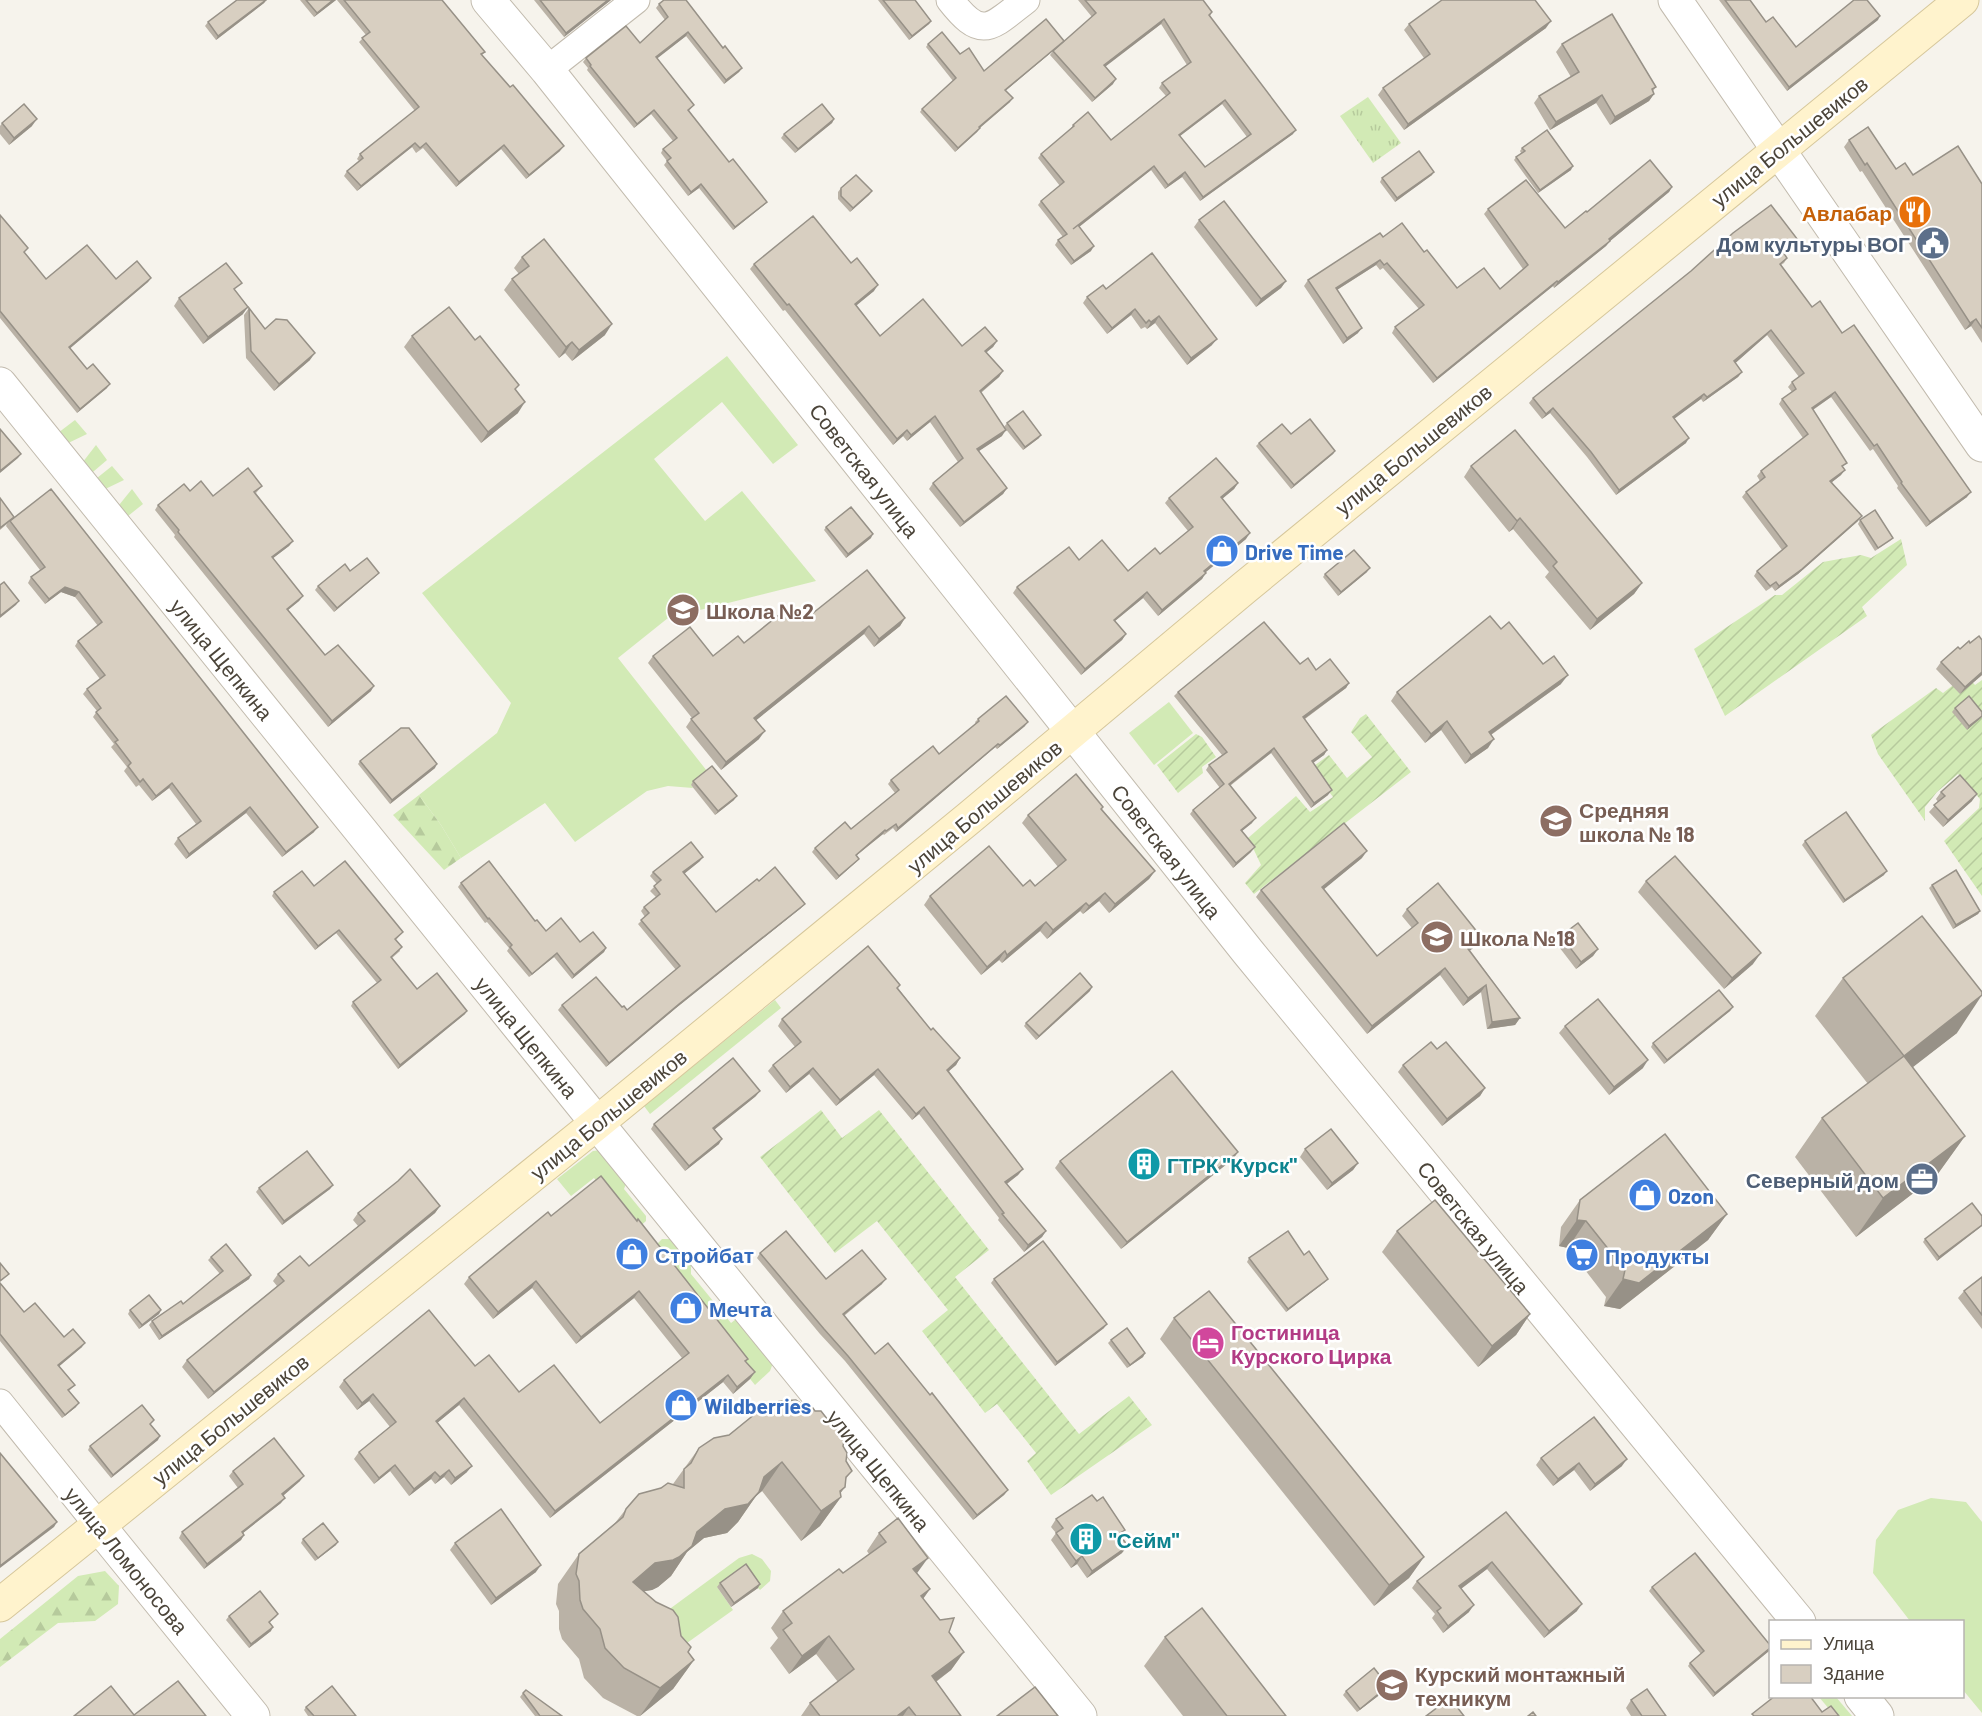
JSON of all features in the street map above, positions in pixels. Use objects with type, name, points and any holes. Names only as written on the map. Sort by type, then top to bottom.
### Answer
[{"type":"main road","name":"улица Большевиков","points":[[0,1605],[597,1123],[1244,588],[1962,0]]},
{"type":"street","name":"Советская улица","points":[[488,0],[547,70],[1255,961],[1797,1620]]},
{"type":"street","points":[[547,70],[636,0]]},
{"type":"street","points":[[950,0],[964,18],[976,26],[994,24],[1026,0]]},
{"type":"street","points":[[1675,0],[1982,445]]},
{"type":"street","name":"улица Щепкина","points":[[0,384],[1080,1716]]},
{"type":"street","name":"улица Ломоносова","points":[[0,1403],[253,1716]]},
{"type":"street","points":[[1863,1698],[1877,1716]]},
{"type":"green space","points":[[1368,97],[1401,143],[1373,163],[1340,116]]},
{"type":"green space","name":"Школа №2","points":[[727,356],[798,445],[773,464],[722,402],[654,459],[705,521],[742,491],[816,581],[668,618],[618,658],[707,771],[691,785],[693,788],[668,786],[647,791],[575,842],[545,803],[461,858],[419,795],[497,733],[511,703],[422,593]]},
{"type":"green space","points":[[75,420],[87,434],[62,446],[54,436]]},
{"type":"green space","points":[[96,445],[107,460],[87,477],[79,467]]},
{"type":"green space","points":[[112,466],[124,480],[99,492],[92,482]]},
{"type":"green space","points":[[132,489],[143,504],[123,520],[115,510]]},
{"type":"green space","points":[[1901,539],[1907,565],[1862,607],[1867,616],[1725,716],[1694,649],[1775,595],[1782,595],[1823,562],[1861,555],[1871,558]]},
{"type":"green space","points":[[1966,675],[1975,685],[1982,680],[1982,896],[1944,841],[1979,808],[1980,799],[1958,774],[1937,792],[1925,807],[1925,821],[1878,754],[1871,735],[1936,688],[1943,693]]},
{"type":"green space","points":[[1169,702],[1193,733],[1154,765],[1129,733]]},
{"type":"green space","points":[[1366,714],[1411,772],[1254,894],[1245,883],[1261,865],[1247,839],[1296,796],[1310,812],[1333,797],[1311,768],[1329,755],[1347,778],[1372,757],[1351,732],[1360,718]]},
{"type":"green space","points":[[1196,734],[1202,737],[1216,757],[1202,767],[1203,773],[1178,793],[1157,765]]},
{"type":"green space","points":[[419,795],[461,858],[444,870],[393,815]]},
{"type":"green space","points":[[775,1000],[781,1008],[650,1114],[644,1106]]},
{"type":"green space","points":[[821,1110],[842,1138],[879,1110],[989,1250],[955,1277],[1079,1434],[1129,1396],[1152,1425],[1051,1495],[1027,1461],[1036,1453],[997,1404],[985,1413],[922,1331],[948,1310],[877,1221],[835,1253],[760,1157]]},
{"type":"green space","points":[[601,1150],[627,1181],[624,1189],[646,1216],[646,1221],[636,1230],[594,1178],[571,1196],[557,1179],[593,1151]]},
{"type":"green space","points":[[662,1239],[672,1239],[691,1263],[691,1274],[731,1323],[740,1316],[773,1363],[770,1371],[755,1385],[655,1246]]},
{"type":"green space","points":[[1931,1498],[1966,1502],[1982,1522],[1982,1713],[1964,1691],[1964,1620],[1909,1620],[1873,1573],[1876,1540],[1898,1510]]},
{"type":"green space","points":[[752,1554],[762,1559],[771,1571],[770,1581],[760,1590],[758,1588],[717,1587],[733,1610],[687,1643],[667,1620],[671,1608],[739,1558]]},
{"type":"green space","points":[[105,1571],[119,1586],[118,1604],[95,1621],[58,1623],[0,1667],[0,1639],[78,1576]]},
{"type":"green space","points":[[1820,1698],[1837,1698],[1852,1716],[1835,1716]]},
{"type":"building","points":[[237,0],[266,0],[218,36],[208,22]]},
{"type":"building","points":[[306,0],[333,0],[317,13]]},
{"type":"building","points":[[344,0],[442,0],[485,52],[481,54],[510,87],[513,85],[564,146],[529,175],[504,145],[459,182],[426,143],[420,148],[415,143],[361,186],[347,171],[363,158],[360,154],[419,107],[362,38],[370,32]]},
{"type":"building","points":[[540,0],[608,0],[566,33]]},
{"type":"building","points":[[664,0],[686,0],[723,48],[725,46],[742,68],[726,80],[688,32],[656,57],[694,105],[688,110],[729,162],[733,159],[767,202],[735,227],[701,184],[691,192],[667,161],[671,158],[663,149],[677,138],[654,110],[637,124],[586,58],[626,26],[640,43],[668,17],[659,4]]},
{"type":"building","points":[[883,0],[915,0],[931,21],[912,36]]},
{"type":"building","points":[[1085,0],[1203,0],[1212,12],[1209,15],[1296,130],[1203,197],[1185,172],[1168,185],[1154,166],[1078,225],[1094,246],[1074,261],[1058,240],[1067,234],[1041,201],[1064,182],[1041,154],[1088,112],[1111,140],[1170,93],[1162,83],[1191,62],[1164,19],[1104,65],[1116,79],[1095,98],[1053,51],[1096,13]],"holes":[[[1225,100],[1251,134],[1205,167],[1179,135]]]},
{"type":"building","points":[[1442,0],[1535,0],[1551,21],[1408,124],[1383,88],[1430,54],[1409,24]]},
{"type":"building","points":[[1725,0],[1750,0],[1766,22],[1773,17],[1796,47],[1854,0],[1867,0],[1880,16],[1789,87]]},
{"type":"building","points":[[1612,14],[1656,87],[1652,89],[1654,94],[1615,117],[1602,95],[1556,122],[1539,96],[1579,72],[1562,44]]},
{"type":"building","points":[[1046,19],[1064,41],[1005,90],[1013,98],[958,148],[922,109],[956,78],[928,44],[942,32],[960,54],[969,48],[984,71]]},
{"type":"building","points":[[24,104],[37,119],[14,138],[2,123]]},
{"type":"building","points":[[822,104],[834,119],[798,149],[784,134]]},
{"type":"building","points":[[1868,127],[1896,169],[1905,163],[1913,175],[1958,146],[1982,184],[1982,328],[1976,319],[1970,323],[1867,163],[1865,165],[1849,140]]},
{"type":"building","points":[[1547,130],[1573,166],[1540,190],[1516,157],[1525,151],[1522,148]]},
{"type":"building","points":[[1419,151],[1434,172],[1397,198],[1382,178]]},
{"type":"building","points":[[1650,160],[1672,187],[1609,239],[1610,241],[1437,378],[1395,327],[1424,305],[1387,263],[1384,265],[1380,260],[1336,288],[1362,328],[1347,338],[1308,280],[1380,233],[1383,237],[1402,223],[1424,252],[1427,250],[1457,288],[1484,268],[1500,289],[1528,265],[1488,209],[1526,180],[1565,228]]},
{"type":"building","points":[[856,175],[872,191],[853,208],[841,196],[841,188]]},
{"type":"building","points":[[1224,201],[1286,281],[1261,299],[1199,220]]},
{"type":"building","points":[[1771,205],[1798,240],[1783,252],[1787,258],[1780,264],[1812,307],[1820,301],[1842,333],[1854,325],[1971,492],[1930,522],[1901,483],[1877,444],[1874,446],[1835,392],[1812,408],[1847,463],[1842,466],[1845,470],[1830,481],[1862,516],[1802,569],[1779,586],[1776,582],[1770,586],[1757,571],[1787,546],[1746,492],[1765,477],[1761,471],[1808,434],[1782,399],[1796,389],[1792,382],[1804,373],[1771,330],[1734,361],[1742,372],[1707,397],[1704,394],[1673,417],[1689,438],[1619,490],[1591,452],[1553,408],[1546,414],[1533,398],[1691,271],[1733,233]]},
{"type":"building","points":[[0,215],[28,248],[24,252],[46,279],[87,245],[116,279],[137,261],[151,278],[69,347],[87,369],[93,364],[110,384],[80,409],[0,311]]},
{"type":"building","points":[[813,216],[851,263],[857,258],[878,285],[855,304],[880,336],[923,299],[962,346],[985,327],[997,341],[985,351],[1003,371],[980,391],[1006,430],[977,449],[1007,488],[964,522],[933,483],[963,458],[935,416],[911,435],[907,430],[897,439],[754,264]]},
{"type":"building","points":[[544,239],[612,324],[579,350],[572,342],[566,347],[512,279],[529,266],[522,257]]},
{"type":"building","points":[[1152,253],[1217,339],[1191,358],[1159,316],[1146,323],[1135,309],[1112,328],[1087,297],[1103,285],[1106,289]]},
{"type":"building","points":[[226,263],[242,283],[234,289],[248,307],[208,337],[179,298]]},
{"type":"building","points":[[449,307],[475,340],[480,336],[519,385],[515,389],[525,402],[488,432],[412,336]]},
{"type":"building","points":[[249,308],[265,329],[276,319],[287,320],[315,353],[279,384],[251,351]]},
{"type":"building","points":[[1023,411],[1041,435],[1025,447],[1007,423]]},
{"type":"building","points":[[1310,419],[1335,451],[1294,485],[1259,443],[1282,424],[1291,434]]},
{"type":"building","points":[[0,429],[21,454],[0,471]]},
{"type":"building","points":[[1515,430],[1642,583],[1597,619],[1553,566],[1557,562],[1520,518],[1517,521],[1471,466]]},
{"type":"building","points":[[1216,458],[1238,483],[1221,497],[1250,533],[1162,610],[1147,592],[1114,620],[1126,634],[1085,669],[1017,587],[1069,547],[1079,560],[1102,540],[1128,571],[1155,548],[1160,554],[1193,527],[1169,498]]},
{"type":"building","points":[[248,468],[262,486],[254,492],[293,541],[272,557],[303,596],[287,609],[325,655],[338,645],[374,686],[332,721],[158,505],[184,484],[190,491],[201,481],[213,496]]},
{"type":"building","points":[[51,489],[318,827],[286,852],[250,807],[189,854],[178,838],[201,821],[172,783],[156,796],[143,779],[140,782],[128,766],[131,763],[115,742],[118,740],[96,712],[101,708],[87,689],[105,675],[78,641],[102,622],[79,592],[65,587],[49,599],[31,577],[45,567],[10,521]]},
{"type":"building","points":[[0,498],[14,517],[0,528]]},
{"type":"building","points":[[851,507],[873,534],[848,554],[826,527]]},
{"type":"building","points":[[1875,510],[1893,538],[1878,548],[1860,520]]},
{"type":"building","points":[[1354,550],[1370,568],[1341,592],[1325,574]]},
{"type":"building","points":[[367,558],[379,573],[337,608],[318,586],[345,564],[350,571]]},
{"type":"building","points":[[867,570],[905,618],[879,639],[869,626],[754,718],[765,731],[726,762],[691,719],[699,713],[653,656],[690,627],[713,656],[738,636],[744,643],[790,606],[803,621]]},
{"type":"building","points":[[4,582],[19,601],[0,616],[0,585]]},
{"type":"building","points":[[1490,616],[1501,629],[1509,622],[1543,664],[1554,656],[1568,675],[1489,732],[1494,739],[1471,755],[1447,721],[1431,734],[1397,692]]},
{"type":"building","points":[[1264,622],[1300,664],[1308,658],[1316,670],[1330,659],[1349,683],[1303,717],[1327,750],[1312,761],[1332,790],[1314,803],[1274,748],[1229,784],[1256,818],[1241,830],[1255,847],[1236,863],[1193,810],[1224,784],[1209,765],[1227,752],[1178,692]]},
{"type":"building","points":[[1979,636],[1982,640],[1982,672],[1965,687],[1941,662],[1958,647],[1960,649]]},
{"type":"building","points":[[1006,696],[1028,722],[1000,745],[998,744],[898,828],[896,824],[885,830],[856,855],[859,859],[839,876],[815,848],[845,822],[851,829],[899,790],[891,780],[933,746],[939,754]]},
{"type":"building","points":[[1969,696],[1982,712],[1982,716],[1969,726],[1955,708]]},
{"type":"building","points":[[401,728],[409,728],[437,764],[392,800],[360,761]]},
{"type":"building","points":[[712,766],[737,796],[718,811],[693,781]]},
{"type":"building","points":[[1076,774],[1103,807],[1101,809],[1155,871],[1115,904],[1105,893],[1089,906],[1086,903],[1053,930],[1046,922],[1007,955],[1005,951],[987,967],[930,896],[989,846],[1023,886],[1030,880],[1035,886],[1066,860],[1028,815]]},
{"type":"building","points":[[1960,775],[1977,794],[1948,820],[1934,805],[1945,796],[1941,792]]},
{"type":"building","points":[[1846,812],[1887,871],[1845,900],[1805,841]]},
{"type":"building","name":"Школа №18","points":[[1344,823],[1367,851],[1322,887],[1377,956],[1418,923],[1407,909],[1438,883],[1482,938],[1468,949],[1520,1018],[1492,1022],[1486,985],[1468,998],[1445,968],[1372,1026],[1261,890]]},
{"type":"building","points":[[691,842],[703,857],[683,872],[716,912],[775,867],[805,904],[609,1063],[562,1005],[596,977],[627,1010],[680,966],[641,920],[649,913],[644,907],[660,894],[654,886],[661,880],[653,872]]},
{"type":"building","points":[[1675,856],[1761,953],[1732,978],[1646,881]]},
{"type":"building","points":[[345,861],[403,932],[395,939],[402,947],[391,957],[417,989],[437,973],[467,1011],[400,1065],[353,1002],[381,980],[339,930],[318,946],[274,892],[302,871],[314,886]]},
{"type":"building","points":[[489,861],[535,921],[537,920],[546,931],[561,918],[580,942],[593,932],[606,948],[574,975],[557,953],[532,974],[510,947],[512,945],[488,919],[461,883]]},
{"type":"building","points":[[1956,870],[1980,911],[1956,925],[1932,885]]},
{"type":"building","points":[[1922,916],[1982,992],[1982,995],[1904,1056],[1843,978]]},
{"type":"building","points":[[1578,923],[1598,949],[1581,962],[1561,936]]},
{"type":"building","points":[[868,946],[900,985],[897,988],[931,1030],[933,1028],[960,1058],[947,1070],[1023,1169],[1005,1182],[1046,1231],[1028,1245],[1002,1214],[1004,1213],[924,1107],[916,1114],[878,1069],[840,1100],[813,1068],[790,1087],[773,1065],[801,1042],[782,1019]]},
{"type":"building","points":[[1080,973],[1092,987],[1039,1036],[1026,1023]]},
{"type":"building","points":[[1719,990],[1733,1007],[1667,1060],[1653,1043]]},
{"type":"building","points":[[1598,999],[1648,1060],[1614,1087],[1565,1026]]},
{"type":"building","points":[[1431,1042],[1437,1049],[1446,1042],[1485,1088],[1447,1119],[1403,1065]]},
{"type":"building","points":[[1904,1056],[1965,1136],[1883,1198],[1822,1118]]},
{"type":"building","points":[[733,1058],[760,1091],[713,1128],[722,1139],[689,1166],[654,1124]]},
{"type":"building","name":"ГТРК \"Курск\"","points":[[1172,1071],[1238,1152],[1127,1242],[1060,1161]]},
{"type":"building","points":[[1331,1129],[1358,1163],[1332,1183],[1305,1149]]},
{"type":"building","points":[[1665,1134],[1727,1214],[1639,1283],[1623,1279],[1625,1270],[1586,1221],[1577,1220],[1580,1200]]},
{"type":"building","points":[[307,1151],[333,1185],[284,1221],[259,1188]]},
{"type":"building","points":[[410,1169],[440,1206],[214,1392],[187,1360],[284,1281],[278,1274],[300,1256],[309,1266],[365,1221],[358,1213]]},
{"type":"building","points":[[601,1176],[637,1221],[638,1219],[748,1359],[745,1361],[755,1372],[737,1387],[728,1375],[555,1511],[464,1398],[436,1421],[472,1466],[455,1478],[449,1470],[440,1477],[435,1472],[414,1489],[395,1465],[379,1478],[359,1452],[396,1422],[373,1394],[362,1403],[344,1380],[429,1310],[475,1366],[489,1355],[519,1392],[554,1365],[600,1423],[689,1353],[639,1291],[581,1337],[536,1281],[498,1312],[469,1277],[548,1212],[551,1216]]},
{"type":"building","points":[[1435,1200],[1530,1314],[1492,1346],[1397,1231]]},
{"type":"building","points":[[1972,1203],[1982,1216],[1982,1225],[1939,1257],[1925,1239]]},
{"type":"building","points":[[786,1231],[826,1279],[862,1250],[886,1279],[843,1314],[875,1354],[888,1343],[930,1395],[932,1393],[1008,1490],[977,1515],[848,1356],[760,1253]]},
{"type":"building","points":[[1288,1231],[1304,1255],[1309,1251],[1328,1279],[1288,1309],[1249,1258]]},
{"type":"building","points":[[1043,1241],[1107,1324],[1057,1362],[994,1279]]},
{"type":"building","points":[[226,1244],[251,1275],[162,1336],[152,1321],[181,1301],[183,1304],[223,1271],[211,1257]]},
{"type":"building","points":[[0,1263],[9,1274],[0,1281]]},
{"type":"building","points":[[1982,1277],[1982,1315],[1964,1291]]},
{"type":"building","points":[[0,1283],[24,1312],[35,1303],[64,1337],[73,1329],[85,1343],[58,1365],[75,1385],[68,1390],[79,1403],[65,1415],[0,1334]]},
{"type":"building","points":[[1209,1291],[1424,1557],[1389,1585],[1174,1318]]},
{"type":"building","points":[[149,1295],[161,1310],[142,1325],[130,1310]]},
{"type":"building","points":[[1127,1328],[1145,1353],[1130,1365],[1111,1340]]},
{"type":"building","points":[[796,1400],[802,1404],[810,1404],[815,1411],[821,1411],[828,1420],[840,1418],[838,1430],[844,1441],[846,1461],[852,1471],[846,1477],[845,1487],[840,1491],[841,1497],[821,1511],[782,1462],[764,1477],[759,1492],[748,1504],[725,1509],[697,1532],[692,1546],[679,1557],[655,1563],[633,1582],[656,1602],[673,1610],[678,1617],[681,1636],[691,1647],[688,1652],[694,1660],[660,1688],[624,1668],[605,1648],[600,1629],[583,1609],[580,1600],[579,1581],[576,1574],[579,1554],[623,1517],[626,1509],[639,1494],[661,1488],[668,1483],[684,1488],[684,1469],[691,1463],[699,1448],[714,1438],[729,1435],[766,1405],[773,1405],[779,1401]]},
{"type":"building","points":[[142,1405],[154,1420],[150,1424],[160,1436],[113,1475],[90,1446]]},
{"type":"building","points":[[1594,1417],[1627,1459],[1595,1484],[1579,1463],[1558,1479],[1541,1458]]},
{"type":"building","points":[[274,1438],[304,1476],[282,1494],[285,1498],[242,1532],[244,1535],[207,1564],[182,1532],[243,1484],[233,1471]]},
{"type":"building","points":[[0,1453],[57,1522],[0,1566]]},
{"type":"building","name":"\"Сейм\"","points":[[1092,1495],[1097,1501],[1103,1497],[1125,1530],[1119,1534],[1128,1546],[1092,1571],[1082,1556],[1076,1561],[1056,1533],[1063,1528],[1056,1519]]},
{"type":"building","points":[[501,1509],[541,1565],[496,1598],[455,1543]]},
{"type":"building","points":[[1506,1512],[1582,1604],[1549,1631],[1492,1562],[1459,1586],[1474,1605],[1448,1626],[1437,1611],[1441,1608],[1417,1581]]},
{"type":"building","points":[[898,1518],[928,1558],[913,1569],[930,1589],[921,1596],[940,1620],[954,1618],[949,1632],[964,1652],[932,1676],[961,1716],[916,1716],[909,1707],[897,1716],[820,1716],[810,1703],[854,1669],[829,1636],[802,1656],[783,1630],[792,1623],[783,1611],[839,1569],[843,1573],[886,1542],[879,1533]]},
{"type":"building","points":[[323,1523],[338,1542],[318,1558],[303,1539]]},
{"type":"building","points":[[1695,1553],[1769,1644],[1769,1649],[1715,1693],[1690,1663],[1704,1651],[1652,1587]]},
{"type":"building","points":[[746,1564],[760,1584],[734,1603],[720,1583]]},
{"type":"building","points":[[260,1591],[278,1614],[269,1622],[273,1627],[251,1644],[229,1616]]},
{"type":"building","points":[[1202,1608],[1286,1716],[1227,1716],[1165,1637]]},
{"type":"building","points":[[1374,1668],[1388,1686],[1360,1709],[1346,1691]]},
{"type":"building","points":[[178,1681],[206,1716],[74,1716],[111,1686],[134,1715]]},
{"type":"building","points":[[332,1686],[356,1716],[314,1716],[306,1707]]},
{"type":"building","points":[[1035,1687],[1058,1716],[997,1716]]},
{"type":"building","points":[[1647,1689],[1666,1716],[1642,1716],[1631,1700]]},
{"type":"building","points":[[526,1690],[562,1716],[540,1716],[523,1693]]},
{"type":"building","points":[[1450,1698],[1464,1716],[1426,1716]]},
{"type":"building","points":[[1772,1698],[1812,1698],[1822,1712],[1831,1706],[1839,1716],[1754,1716],[1752,1714]]},
{"type":"place","name":"Авлабар","points":[[1915,212]]},
{"type":"place","name":"Дом культуры ВОГ","points":[[1933,243]]},
{"type":"place","name":"Drive Time","points":[[1222,551]]},
{"type":"place","name":"Школа №2","points":[[683,610]]},
{"type":"place","name":"Средняя школа № 18","points":[[1556,821]]},
{"type":"place","name":"Школа №18","points":[[1437,937]]},
{"type":"place","name":"ГТРК \"Курск\"","points":[[1144,1164]]},
{"type":"place","name":"Северный дом","points":[[1922,1179]]},
{"type":"place","name":"Ozon","points":[[1645,1195]]},
{"type":"place","name":"Стройбат","points":[[632,1254]]},
{"type":"place","name":"Продукты","points":[[1582,1255]]},
{"type":"place","name":"Мечта","points":[[686,1308]]},
{"type":"place","name":"Гостиница Курского Цирка","points":[[1208,1343]]},
{"type":"place","name":"Wildberries","points":[[681,1405]]},
{"type":"place","name":"\"Сейм\"","points":[[1086,1539]]},
{"type":"place","name":"Курский монтажный техникум","points":[[1392,1685]]}]
